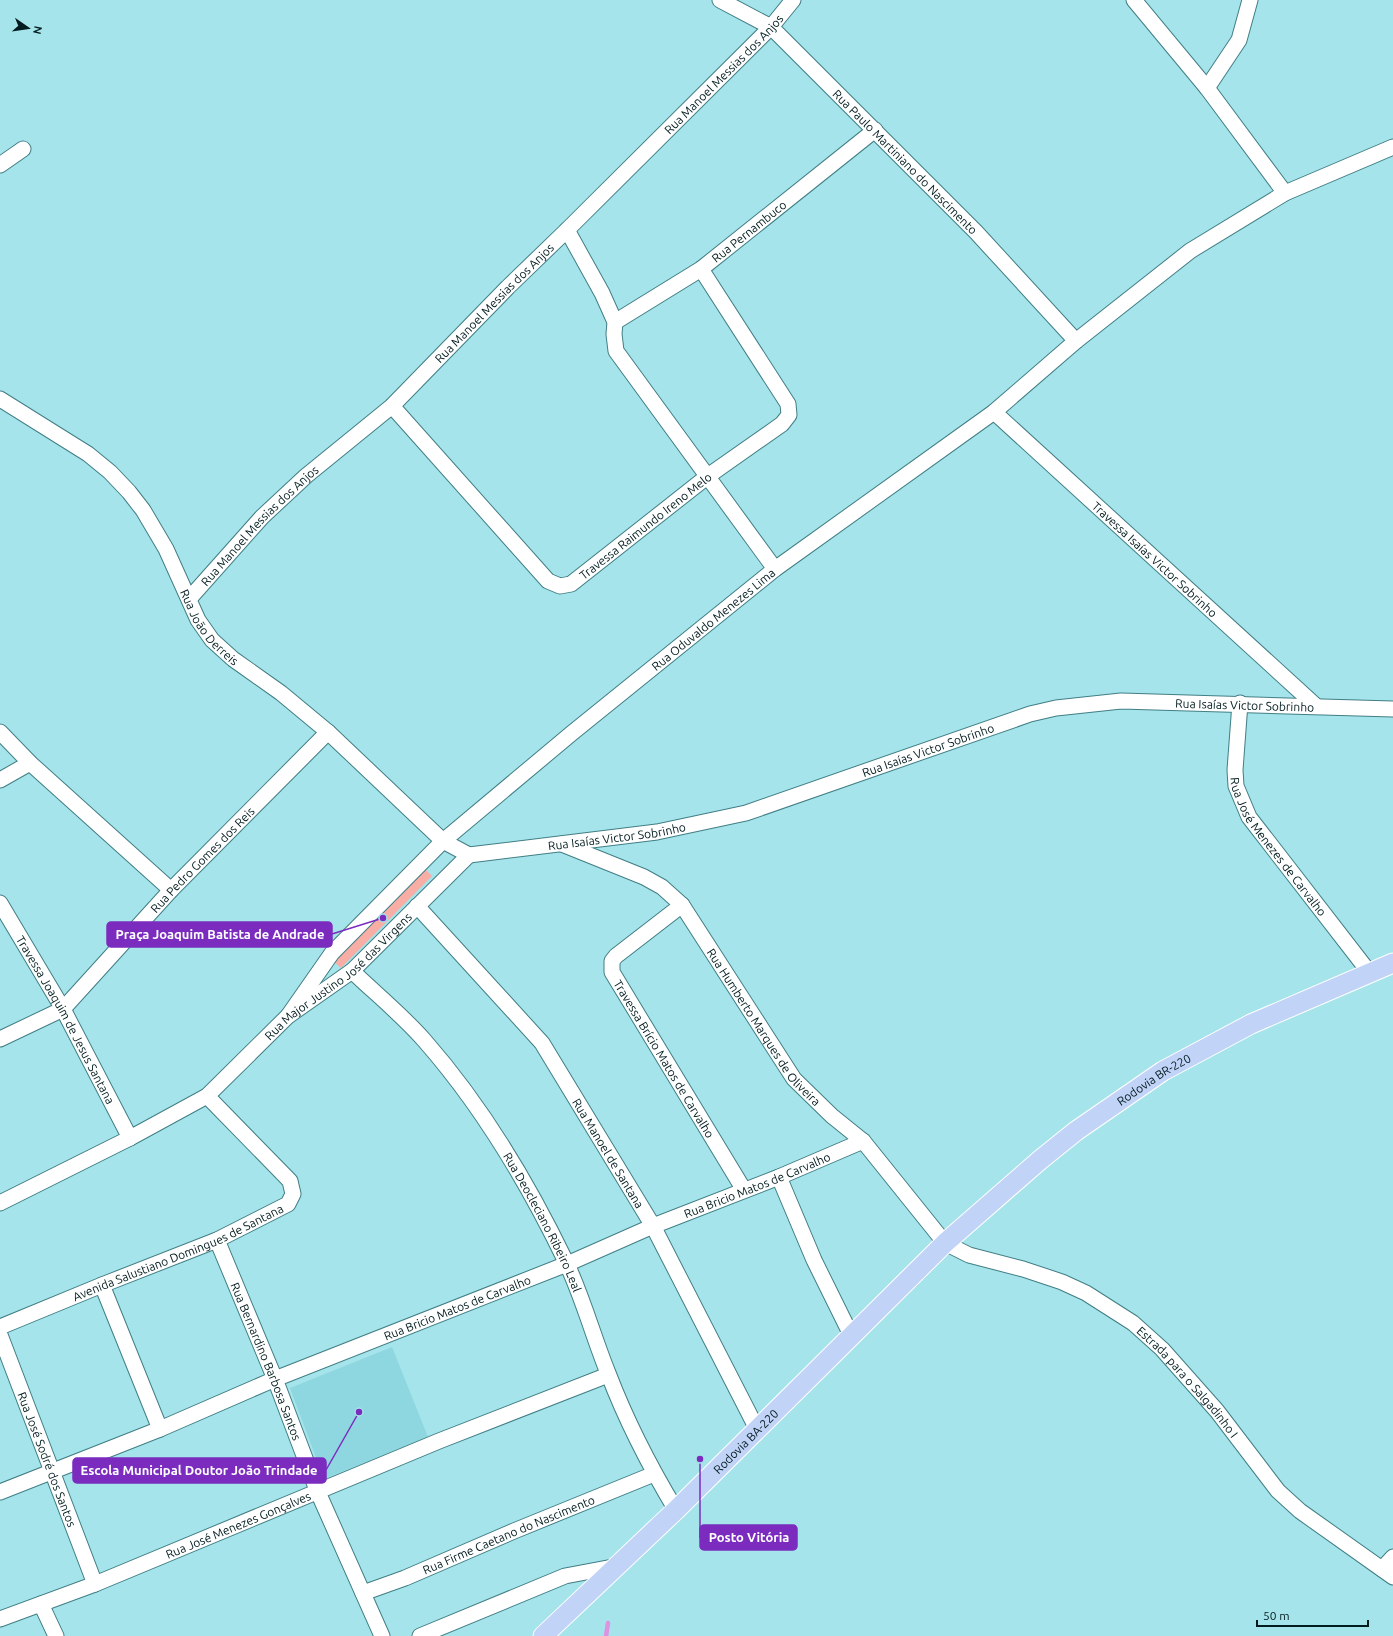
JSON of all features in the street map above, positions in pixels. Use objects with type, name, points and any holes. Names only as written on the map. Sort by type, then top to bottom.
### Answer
[{"type":"main road","name":"Rodovia BR-220","points":[[945,1243],[1040,1160],[1076,1131],[1163,1071],[1251,1024],[1369,972],[1393,963]]},
{"type":"main road","name":"Rodovia BA-220","points":[[543,1636],[676,1510],[852,1337],[945,1243]]},
{"type":"street","name":"Rua Paulo Martiniano do Nascimento","points":[[720,0],[771,26],[976,232],[1076,341]]},
{"type":"street","name":"Rua Manoel Messias dos Anjos","points":[[189,599],[268,512],[306,476],[392,406],[508,287],[771,26],[793,0]]},
{"type":"street","points":[[1134,0],[1207,88],[1285,193]]},
{"type":"street","points":[[1207,88],[1239,40],[1250,0]]},
{"type":"street","name":"Rua Pernambuco","points":[[615,322],[701,269],[875,130]]},
{"type":"street","name":"Rua Oduvaldo Menezes Lima","points":[[288,1016],[332,953],[443,841],[572,733],[775,569],[994,412],[1076,341],[1190,251],[1285,193],[1368,159],[1393,147]]},
{"type":"street","points":[[0,165],[23,150]]},
{"type":"street","points":[[1368,159],[1393,160]]},
{"type":"street","points":[[567,230],[602,293],[615,322],[614,334],[616,351],[775,569]]},
{"type":"street","name":"Travessa Raimundo Ireno Melo","points":[[392,406],[548,580],[560,586],[571,584],[708,476],[782,424],[789,415],[790,410],[788,404],[701,269]]},
{"type":"street","name":"Rua João Derreis","points":[[0,399],[88,454],[110,472],[143,510],[166,549],[198,620],[212,640],[233,659],[281,693],[328,732],[443,841],[469,855]]},
{"type":"street","name":"Travessa Isaías Victor Sobrinho","points":[[994,412],[1316,706]]},
{"type":"street","name":"Rua Isaías Victor Sobrinho","points":[[469,855],[657,832],[746,813],[1030,714],[1056,708],[1121,701],[1240,703],[1393,709]]},
{"type":"street","name":"Rua José Menezes de Carvalho","points":[[1240,703],[1235,770],[1236,786],[1249,817],[1369,972]]},
{"type":"street","points":[[0,732],[30,763],[171,890]]},
{"type":"street","name":"Rua Pedro Gomes dos Reis","points":[[0,1040],[63,1009],[171,890],[328,732]]},
{"type":"street","points":[[0,780],[30,763]]},
{"type":"street","name":"Rua Humberto Marques de Oliveira","points":[[562,844],[644,877],[662,887],[682,905],[794,1079],[832,1116],[863,1141],[945,1243]]},
{"type":"street","name":"Rua Major Justino José das Virgens","points":[[0,1202],[130,1138],[207,1096],[288,1016],[352,971],[469,855]]},
{"type":"street","name":"Travessa Brício Matos de Carvalho","points":[[682,905],[616,956],[612,961],[612,972],[744,1190]]},
{"type":"street","name":"Rua Manoel de Santana","points":[[417,906],[542,1043],[653,1226],[757,1429]]},
{"type":"street","name":"Travessa Joaquim de Jesus Santana","points":[[2,910],[63,1009],[130,1138]]},
{"type":"street","name":"Rua Deocleciano Ribeiro Leal","points":[[352,971],[422,1038],[481,1114],[525,1182],[566,1264],[608,1375],[654,1474],[676,1510]]},
{"type":"street","name":"Avenida Salustiano Domingues de Santana","points":[[0,1327],[217,1240],[288,1204],[293,1194],[293,1187],[290,1181],[207,1096]]},
{"type":"street","name":"Rua Bricio Matos de Carvalho","points":[[0,1492],[160,1429],[276,1379],[566,1264],[653,1226],[779,1177],[863,1141]]},
{"type":"street","points":[[779,1177],[814,1260],[852,1337]]},
{"type":"street","name":"Rua Bernardino Barbosa Santos","points":[[217,1240],[276,1379],[317,1490],[382,1636]]},
{"type":"street","name":"Estrada para o Salgadinho I","points":[[945,1243],[969,1255],[1023,1269],[1062,1282],[1086,1293],[1133,1323],[1162,1349],[1212,1406],[1278,1491],[1300,1511],[1387,1573]]},
{"type":"street","points":[[102,1285],[160,1429]]},
{"type":"street","name":"Rua José Sodré dos Santos","points":[[0,1335],[95,1584]]},
{"type":"street","name":"Rua José Menezes Gonçalves","points":[[0,1620],[95,1584],[317,1490],[608,1375]]},
{"type":"street","name":"Rua Firme Caetano do Nascimento","points":[[363,1593],[405,1578],[514,1531],[654,1474]]},
{"type":"street","points":[[1387,1573],[1393,1557]]},
{"type":"street","points":[[420,1636],[565,1576],[618,1566]]},
{"type":"street","points":[[41,1604],[56,1636]]},
{"type":"shaded area","points":[[424,868],[432,876],[341,968],[333,961]]},
{"type":"shaded area","points":[[392,1347],[428,1437],[324,1479],[290,1388]]},
{"type":"waterway","points":[[606,1636],[608,1623]]},
{"type":"place","name":"Praça Joaquim Batista de Andrade","points":[[383,918]]},
{"type":"place","name":"Escola Municipal Doutor João Trindade","points":[[359,1412]]},
{"type":"place","name":"Posto Vitória","points":[[700,1459]]}]
